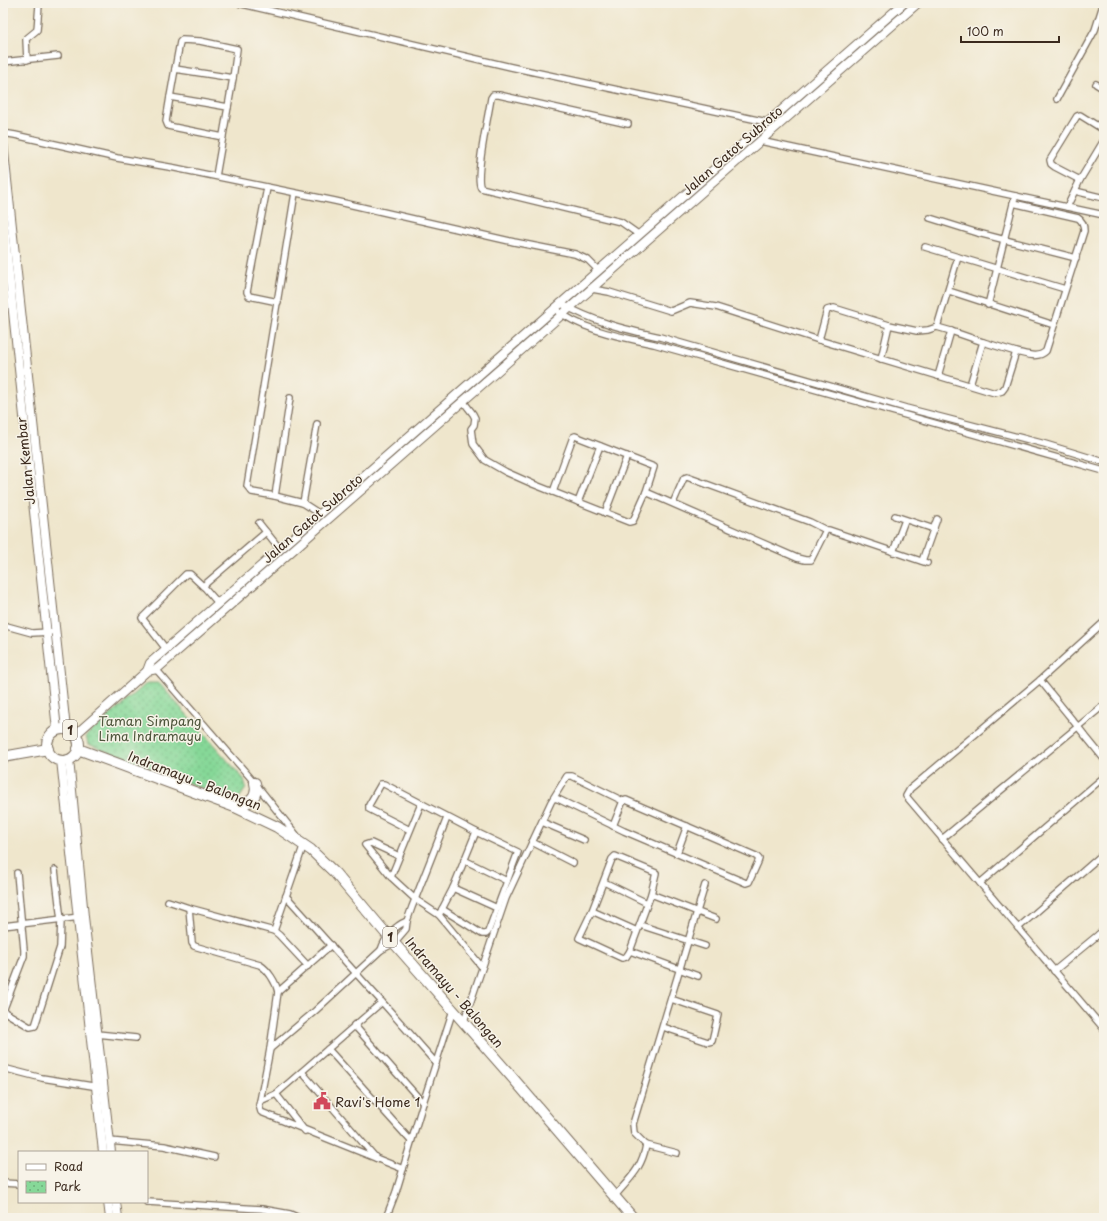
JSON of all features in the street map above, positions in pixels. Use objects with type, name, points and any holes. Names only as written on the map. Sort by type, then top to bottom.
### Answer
[{"type":"highway","name":"1","points":[[62,730],[72,731],[78,739],[78,749],[75,755],[65,760],[53,757],[48,750],[48,739],[53,732],[62,730]]},
{"type":"highway","name":"Indramayu - Balongan","points":[[78,749],[236,807],[277,827],[303,843],[335,873],[594,1170],[633,1218]]},
{"type":"highway","name":"1","points":[[3,757],[48,750]]},
{"type":"highway","points":[[236,807],[247,804],[251,801],[255,792],[255,783]]},
{"type":"street","points":[[238,3],[764,124]]},
{"type":"street","name":"Jalan Gatot Subroto","points":[[150,663],[638,234],[904,3]]},
{"type":"street","name":"Jalan Gatot Subroto","points":[[157,670],[373,479],[464,403],[918,3]]},
{"type":"street","points":[[1057,99],[1095,30],[1102,4]]},
{"type":"street","points":[[27,60],[26,39],[37,30],[38,6]]},
{"type":"street","points":[[216,176],[223,138],[233,78],[237,49],[200,41],[182,40],[180,42],[166,121],[168,126],[223,138]]},
{"type":"street","points":[[6,62],[58,56]]},
{"type":"street","points":[[175,69],[233,78]]},
{"type":"street","points":[[1096,84],[1104,89]]},
{"type":"street","points":[[628,124],[498,94],[493,95],[491,98],[479,169],[479,184],[481,188],[505,195],[621,222],[638,234]]},
{"type":"street","points":[[170,98],[228,108]]},
{"type":"street","points":[[1080,180],[1055,167],[1051,164],[1050,160],[1077,116],[1080,115],[1104,130]]},
{"type":"street","points":[[5,134],[117,158],[216,176],[514,242],[575,254],[588,260],[598,270]]},
{"type":"street","points":[[761,140],[1104,215]]},
{"type":"street","points":[[1068,206],[1080,180],[1104,140]]},
{"type":"street","name":"Jalan Kembar","points":[[3,143],[56,632],[62,730]]},
{"type":"street","points":[[267,188],[247,292],[249,296],[278,302]]},
{"type":"street","points":[[1074,192],[1104,198]]},
{"type":"street","points":[[295,193],[247,486],[252,492],[275,496],[303,504],[320,514]]},
{"type":"street","points":[[988,305],[1005,240],[1014,196]]},
{"type":"street","points":[[819,340],[827,310],[832,308],[889,325],[917,331],[937,327],[1016,352],[1036,356],[1042,355],[1048,348],[1065,289],[1076,258],[1084,226],[1080,220],[1013,203]]},
{"type":"street","name":"Jalan Kembar","points":[[3,217],[44,633],[62,730]]},
{"type":"street","points":[[930,218],[978,233],[1076,258]]},
{"type":"street","points":[[925,247],[1065,289]]},
{"type":"street","points":[[937,327],[958,257]]},
{"type":"street","points":[[592,289],[609,292],[671,311],[690,302],[716,307],[995,393],[1002,391],[1016,352]]},
{"type":"street","points":[[949,291],[988,305],[1054,325]]},
{"type":"street","points":[[557,306],[570,309],[600,323],[660,337],[906,408],[1045,444],[1104,462]]},
{"type":"street","points":[[557,306],[562,316],[598,331],[661,346],[1104,471]]},
{"type":"street","points":[[881,359],[889,325]]},
{"type":"street","points":[[938,376],[951,331]]},
{"type":"street","points":[[970,385],[983,342]]},
{"type":"street","points":[[275,496],[290,398]]},
{"type":"street","points":[[464,403],[475,418],[474,425],[471,430],[471,436],[478,452],[485,460],[506,472],[553,492],[605,513],[632,522],[646,492],[654,467],[574,436],[553,492]]},
{"type":"street","points":[[303,504],[317,424]]},
{"type":"street","points":[[578,502],[600,446]]},
{"type":"street","points":[[605,513],[626,456]]},
{"type":"street","points":[[1088,466],[1091,458]]},
{"type":"street","points":[[367,473],[373,479]]},
{"type":"street","points":[[672,503],[684,478],[687,477],[810,522],[826,530],[832,530],[925,562],[937,519]]},
{"type":"street","points":[[356,482],[362,489]]},
{"type":"street","points":[[646,492],[797,558],[805,560],[811,560],[814,556],[826,530]]},
{"type":"street","points":[[894,516],[934,529]]},
{"type":"street","points":[[893,552],[905,520]]},
{"type":"street","points":[[259,524],[280,549]]},
{"type":"street","points":[[203,586],[266,532]]},
{"type":"street","points":[[166,649],[142,618],[186,574],[190,574],[218,603]]},
{"type":"street","points":[[205,615],[211,623]]},
{"type":"street","points":[[1104,622],[1040,680],[907,792],[907,798],[1104,1029]]},
{"type":"street","points":[[3,625],[32,633],[56,632]]},
{"type":"street","points":[[76,735],[147,671],[150,663],[255,783],[303,843],[274,932]]},
{"type":"street","points":[[147,671],[157,670]]},
{"type":"street","points":[[1040,680],[1104,759]]},
{"type":"street","points":[[942,839],[1104,705]]},
{"type":"street","points":[[65,760],[78,918],[100,1087],[111,1151]]},
{"type":"street","points":[[464,1022],[506,898],[532,842],[554,798],[565,778],[569,776],[623,801],[626,800],[756,856],[759,859],[749,882],[746,883],[613,826],[554,798]]},
{"type":"street","points":[[980,883],[1104,777]]},
{"type":"street","points":[[410,830],[370,810],[369,806],[379,785],[382,784],[447,818],[518,851],[486,934],[482,934],[442,909]]},
{"type":"street","points":[[613,826],[623,801]]},
{"type":"street","points":[[391,877],[421,804]]},
{"type":"street","points":[[270,1049],[315,1011],[391,939],[406,929],[414,899],[447,818]]},
{"type":"street","points":[[542,822],[584,840]]},
{"type":"street","points":[[677,853],[687,826]]},
{"type":"street","points":[[438,915],[453,888],[476,832]]},
{"type":"street","points":[[532,842],[573,863]]},
{"type":"street","points":[[399,856],[371,843],[365,845],[391,877],[414,899],[438,915],[482,966]]},
{"type":"street","points":[[1018,928],[1104,853]]},
{"type":"street","points":[[616,856],[656,872],[651,894],[630,951],[626,957],[622,958],[579,938],[604,882],[613,857],[616,856]]},
{"type":"street","points":[[464,860],[507,881]]},
{"type":"street","points":[[17,873],[24,956],[3,1011],[30,1027],[35,1026],[60,947],[63,919],[55,870]]},
{"type":"street","points":[[604,882],[647,903]]},
{"type":"street","points":[[678,1153],[646,1145],[634,1133],[633,1124],[705,885]]},
{"type":"street","points":[[453,888],[497,908]]},
{"type":"street","points":[[651,894],[716,919]]},
{"type":"street","points":[[286,896],[436,1063]]},
{"type":"street","points":[[168,901],[274,932],[279,935],[308,966]]},
{"type":"street","points":[[190,908],[192,943],[194,946],[260,965],[264,967],[275,983],[278,992],[270,1049],[259,1105],[261,1112],[403,1169]]},
{"type":"street","points":[[592,911],[638,928],[705,946]]},
{"type":"street","points":[[3,926],[78,918]]},
{"type":"street","points":[[78,918],[98,1034],[103,1151]]},
{"type":"street","points":[[380,950],[391,939],[400,924],[407,921]]},
{"type":"street","points":[[1054,971],[1104,930]]},
{"type":"street","points":[[1098,934],[1104,941]]},
{"type":"street","points":[[278,992],[331,945]]},
{"type":"street","points":[[630,951],[698,976]]},
{"type":"street","points":[[663,1027],[708,1042],[712,1041],[718,1015],[671,999]]},
{"type":"street","points":[[260,1101],[276,1094],[382,1002]]},
{"type":"street","points":[[386,1218],[403,1169],[422,1102],[453,1009]]},
{"type":"street","points":[[354,1025],[422,1102]]},
{"type":"street","points":[[98,1034],[136,1038]]},
{"type":"street","points":[[328,1049],[410,1141]]},
{"type":"street","points":[[3,1068],[42,1078],[100,1087]]},
{"type":"street","points":[[302,1072],[376,1158]]},
{"type":"street","points":[[276,1094],[306,1131]]},
{"type":"street","points":[[109,1140],[164,1146],[214,1157]]},
{"type":"street","points":[[614,1196],[639,1167],[646,1145]]},
{"type":"street","points":[[3,1183],[18,1184]]},
{"type":"street","points":[[148,1202],[262,1209],[290,1214],[299,1218]]},
{"type":"street","points":[[108,1203],[110,1218]]},
{"type":"street","points":[[116,1203],[118,1218]]},
{"type":"green space","name":"Taman Simpang Lima Indramayu","points":[[147,683],[159,683],[244,779],[246,788],[240,797],[232,800],[88,744],[86,736]]},
{"type":"place","name":"Ravi's Home 1","points":[[322,1101]]}]
